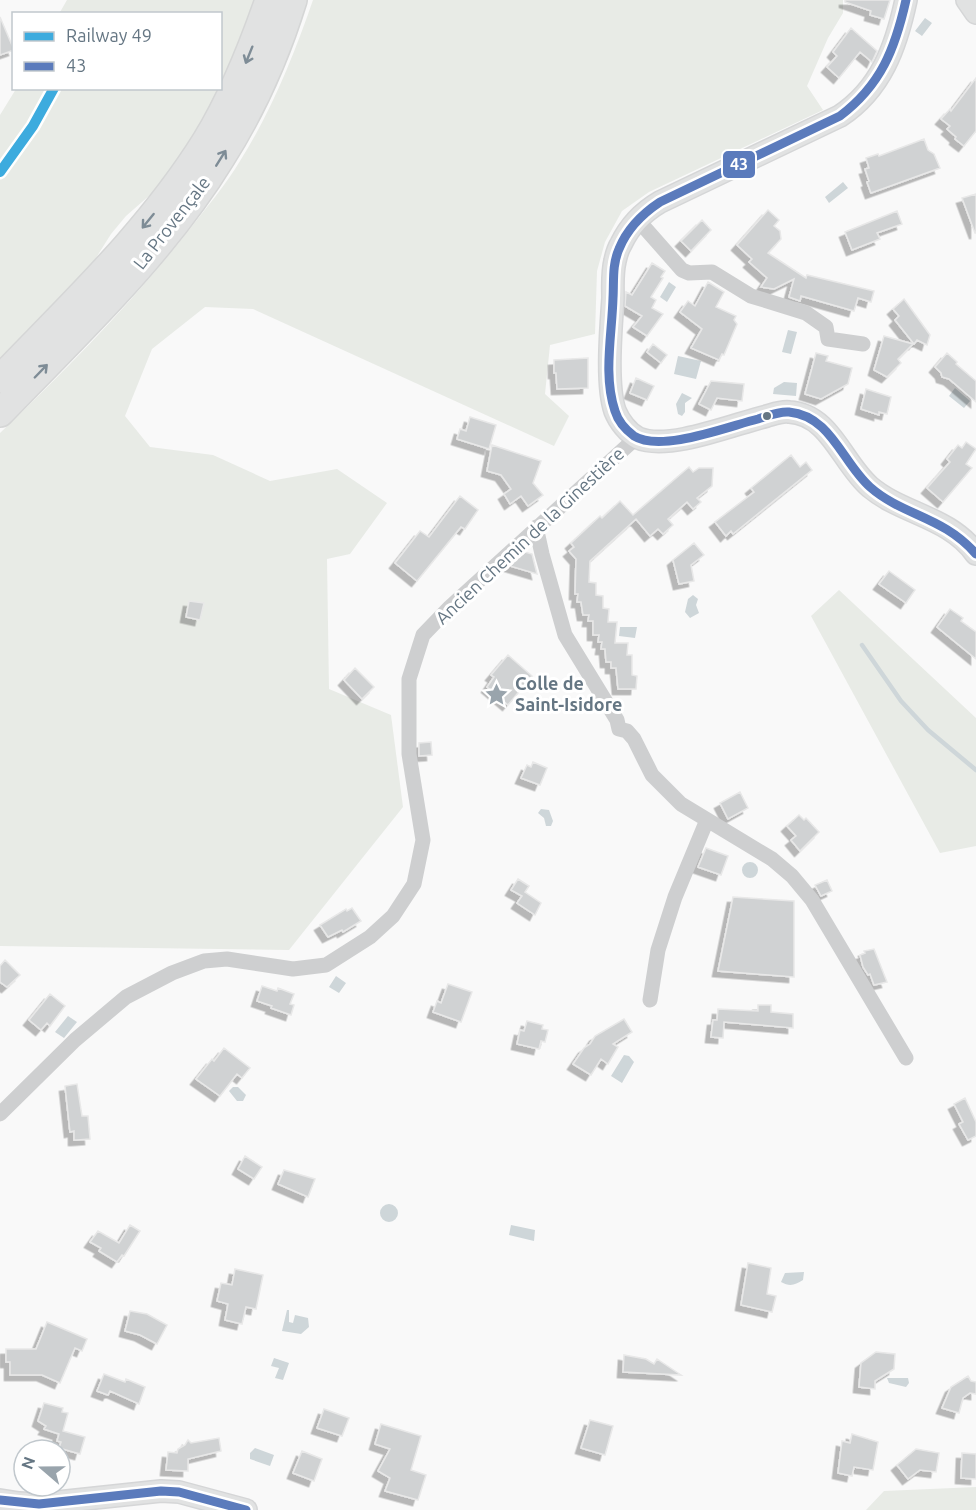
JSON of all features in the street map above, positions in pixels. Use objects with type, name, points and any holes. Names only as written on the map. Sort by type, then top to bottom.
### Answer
[{"type":"highway","name":"La Provençale","points":[[0,379],[132,242],[186,171],[207,140],[241,73],[269,0]]},
{"type":"highway","name":"La Provençale","points":[[0,413],[137,269],[205,183],[252,102],[274,54],[293,0]]},
{"type":"street","points":[[906,0],[897,34],[878,79],[855,106],[840,116],[660,202],[637,219],[621,244],[615,261],[610,335],[611,395],[619,420],[637,437],[660,443],[786,411],[808,416],[827,432],[854,470],[870,487],[887,498],[950,528],[976,554]]},
{"type":"street","points":[[967,0],[976,12]]},
{"type":"street","points":[[637,219],[682,270],[689,273],[712,272],[751,296],[806,313],[826,327],[828,339],[863,344]]},
{"type":"street","name":"Ancien Chemin de la Ginestière","points":[[0,1114],[75,1040],[126,997],[172,973],[204,961],[227,959],[293,969],[326,965],[370,937],[393,916],[414,884],[423,840],[409,754],[409,679],[423,635],[536,526],[637,437]]},
{"type":"street","points":[[536,526],[565,635],[617,720],[619,729],[627,731],[652,775],[681,804],[772,859],[792,876],[812,900],[906,1058]]},
{"type":"street","points":[[650,1000],[661,939],[675,897],[707,820]]},
{"type":"street","points":[[0,1500],[39,1503],[160,1491],[179,1492],[246,1510]]},
{"type":"shaded area","points":[[67,0],[255,0],[222,82],[222,12],[60,12]]},
{"type":"shaded area","points":[[313,0],[843,0],[843,13],[828,38],[807,86],[823,110],[649,192],[622,211],[605,242],[597,271],[595,334],[550,345],[545,394],[569,416],[554,446],[253,309],[205,307],[152,349],[125,416],[150,447],[213,455],[270,481],[337,469],[387,503],[350,554],[327,559],[329,689],[391,715],[403,807],[289,950],[0,946],[0,433],[122,309],[222,188],[272,103]]},
{"type":"shaded area","points":[[925,18],[932,23],[922,36],[915,31]]},
{"type":"shaded area","points":[[15,90],[218,90],[192,141],[172,168],[150,195],[126,216],[111,234],[89,269],[0,363],[0,115]]},
{"type":"shaded area","points":[[843,182],[848,188],[829,203],[825,197]]},
{"type":"shaded area","points":[[669,282],[676,287],[667,302],[660,297]]},
{"type":"shaded area","points":[[788,330],[797,332],[791,354],[782,352]]},
{"type":"shaded area","points":[[678,356],[701,361],[696,379],[674,374]]},
{"type":"shaded area","points":[[784,382],[797,383],[796,396],[773,394],[774,388]]},
{"type":"shaded area","points":[[955,388],[970,401],[964,408],[949,396]]},
{"type":"shaded area","points":[[682,393],[692,398],[685,403],[685,412],[682,416],[678,414],[676,404]]},
{"type":"shaded area","points":[[839,590],[976,718],[976,846],[940,853],[811,616]]},
{"type":"shaded area","points":[[693,595],[698,599],[696,605],[699,613],[690,618],[685,612],[688,599]]},
{"type":"shaded area","points":[[620,627],[637,627],[635,638],[619,636]]},
{"type":"shaded area","points":[[541,809],[549,810],[553,821],[551,826],[546,826],[544,818],[538,813]]},
{"type":"shaded area","points":[[750,862],[758,870],[750,878],[742,870]]},
{"type":"shaded area","points":[[336,976],[346,983],[339,993],[329,987]]},
{"type":"shaded area","points":[[68,1016],[77,1022],[64,1038],[55,1032]]},
{"type":"shaded area","points":[[624,1055],[629,1056],[634,1062],[622,1083],[611,1076]]},
{"type":"shaded area","points":[[233,1087],[238,1087],[246,1095],[243,1101],[237,1101],[229,1091]]},
{"type":"shaded area","points":[[389,1204],[395,1207],[398,1213],[395,1219],[389,1222],[383,1219],[380,1213],[383,1207]]},
{"type":"shaded area","points":[[511,1225],[535,1230],[534,1241],[509,1235]]},
{"type":"shaded area","points":[[804,1272],[803,1280],[797,1283],[790,1285],[781,1282],[785,1273]]},
{"type":"shaded area","points":[[287,1310],[289,1310],[289,1322],[293,1323],[295,1315],[308,1318],[309,1327],[301,1334],[282,1331]]},
{"type":"shaded area","points":[[274,1358],[289,1363],[283,1380],[275,1378],[279,1368],[271,1366]]},
{"type":"shaded area","points":[[887,1378],[908,1378],[909,1383],[906,1387],[889,1383]]},
{"type":"shaded area","points":[[255,1448],[274,1455],[270,1466],[250,1459],[250,1453]]},
{"type":"shaded area","points":[[976,1487],[976,1510],[866,1510],[884,1491]]},
{"type":"building","points":[[845,0],[890,0],[884,19],[870,15],[871,11],[845,2]]},
{"type":"building","points":[[0,17],[12,45],[12,51],[0,55]]},
{"type":"building","points":[[851,28],[877,51],[872,62],[860,52],[839,78],[827,67],[837,56],[833,52]]},
{"type":"building","points":[[976,78],[976,131],[964,146],[947,129],[950,126],[941,119],[950,109],[951,111]]},
{"type":"building","points":[[924,139],[928,150],[934,154],[940,168],[871,193],[865,169],[869,168],[866,158],[878,154],[879,156]]},
{"type":"building","points":[[976,194],[976,233],[975,233],[962,198]]},
{"type":"building","points":[[768,210],[779,220],[774,226],[780,231],[781,239],[768,253],[806,278],[807,275],[874,291],[871,302],[858,298],[854,311],[801,296],[800,301],[789,297],[794,279],[774,289],[761,287],[767,278],[749,262],[752,259],[737,245]]},
{"type":"building","points":[[897,211],[902,224],[877,233],[880,239],[852,250],[845,232]]},
{"type":"building","points":[[702,220],[711,230],[691,251],[681,241]]},
{"type":"building","points":[[652,263],[665,271],[651,297],[656,300],[652,308],[663,314],[647,336],[633,327],[642,316],[625,306],[626,292],[632,295]]},
{"type":"building","points":[[708,282],[724,292],[716,307],[736,316],[734,320],[737,324],[724,355],[722,354],[719,360],[691,348],[702,329],[680,312],[688,301],[695,306]]},
{"type":"building","points":[[904,299],[930,335],[927,345],[917,340],[914,344],[895,320],[899,316],[893,309]]},
{"type":"building","points":[[884,336],[913,344],[898,359],[901,363],[887,377],[874,370]]},
{"type":"building","points":[[653,344],[667,355],[661,363],[647,352]]},
{"type":"building","points":[[816,353],[828,356],[826,361],[852,368],[848,384],[821,399],[805,394]]},
{"type":"building","points":[[947,353],[976,381],[976,402],[949,379],[942,377],[935,367]]},
{"type":"building","points":[[588,358],[588,388],[557,389],[554,360]]},
{"type":"building","points":[[636,378],[654,386],[647,400],[630,393]]},
{"type":"building","points":[[711,381],[744,384],[742,401],[717,398],[711,410],[699,404]]},
{"type":"building","points":[[866,389],[891,397],[887,414],[879,412],[879,415],[861,409]]},
{"type":"building","points":[[470,417],[496,425],[489,449],[457,439],[460,429],[466,431]]},
{"type":"building","points":[[966,442],[976,449],[966,464],[972,468],[943,502],[927,488],[950,462],[947,459],[958,445],[962,448]]},
{"type":"building","points":[[492,445],[541,461],[533,483],[543,495],[528,506],[521,496],[510,504],[504,494],[511,489],[501,475],[487,471]]},
{"type":"building","points":[[791,455],[800,467],[806,462],[812,470],[733,534],[731,531],[726,536],[715,522],[754,492],[751,488]]},
{"type":"building","points":[[689,467],[693,472],[699,468],[713,468],[712,486],[697,498],[701,502],[693,509],[687,502],[668,519],[673,525],[663,534],[658,529],[650,536],[636,519],[590,561],[589,582],[596,583],[596,595],[603,596],[603,608],[609,609],[608,622],[617,622],[615,643],[628,643],[627,655],[632,655],[632,675],[637,676],[636,689],[618,689],[616,668],[611,668],[611,662],[606,662],[605,649],[601,649],[602,642],[598,642],[599,635],[593,635],[593,621],[588,621],[589,615],[583,615],[581,602],[577,602],[578,594],[575,594],[576,559],[569,551],[574,547],[571,543],[620,501],[633,515]]},
{"type":"building","points":[[460,496],[478,510],[465,529],[461,527],[417,581],[395,563],[420,531],[429,537]]},
{"type":"building","points":[[694,543],[704,555],[691,565],[694,581],[679,584],[673,560]]},
{"type":"building","points":[[525,552],[532,554],[537,574],[510,566]]},
{"type":"building","points":[[889,571],[915,590],[906,603],[879,584]]},
{"type":"building","points":[[189,601],[204,603],[200,620],[186,617]]},
{"type":"building","points":[[950,609],[963,618],[961,621],[976,632],[976,659],[937,627]]},
{"type":"building","points":[[508,655],[532,676],[508,705],[487,687],[494,677],[491,675]]},
{"type":"building","points":[[355,668],[374,687],[362,699],[344,680]]},
{"type":"building","points":[[431,742],[432,755],[419,756],[419,743]]},
{"type":"building","points":[[533,762],[547,768],[540,785],[521,778],[527,765],[531,767]]},
{"type":"building","points":[[740,792],[748,808],[728,819],[720,803]]},
{"type":"building","points":[[799,815],[804,820],[806,818],[819,832],[800,851],[791,840],[796,836],[787,826]]},
{"type":"building","points":[[706,848],[728,856],[721,875],[698,867]]},
{"type":"building","points":[[518,879],[529,886],[525,892],[541,903],[535,915],[517,903],[522,896],[511,890]]},
{"type":"building","points":[[827,880],[832,891],[821,896],[815,885]]},
{"type":"building","points":[[733,897],[794,901],[794,977],[718,971]]},
{"type":"building","points":[[352,908],[361,921],[343,932],[342,930],[328,937],[320,925],[346,909],[347,911]]},
{"type":"building","points":[[874,949],[887,982],[874,985],[870,974],[868,975],[863,967],[860,955],[865,953],[864,951]]},
{"type":"building","points":[[5,960],[20,975],[7,987],[0,982],[0,966]]},
{"type":"building","points":[[448,984],[472,992],[461,1022],[433,1012],[437,1001],[441,1003]]},
{"type":"building","points":[[262,986],[277,991],[278,988],[294,994],[290,1004],[294,1005],[291,1015],[257,1001]]},
{"type":"building","points":[[50,994],[65,1006],[50,1026],[47,1023],[41,1030],[29,1020]]},
{"type":"building","points":[[758,1005],[771,1005],[771,1012],[793,1014],[793,1028],[724,1022],[723,1038],[711,1037],[713,1020],[717,1020],[718,1009],[758,1011]]},
{"type":"building","points":[[624,1019],[632,1032],[613,1044],[618,1047],[608,1064],[601,1059],[591,1075],[573,1064],[595,1036]]},
{"type":"building","points":[[527,1021],[543,1025],[542,1029],[548,1030],[545,1042],[541,1041],[539,1049],[517,1044],[520,1030],[524,1031]]},
{"type":"building","points":[[224,1048],[250,1068],[242,1078],[237,1074],[220,1096],[196,1079]]},
{"type":"building","points":[[77,1084],[82,1116],[88,1116],[90,1139],[74,1140],[74,1131],[70,1132],[65,1086]]},
{"type":"building","points":[[965,1098],[976,1122],[976,1136],[968,1140],[959,1124],[963,1122],[954,1104]]},
{"type":"building","points":[[245,1156],[262,1167],[254,1179],[238,1169]]},
{"type":"building","points":[[284,1170],[315,1179],[308,1197],[278,1184]]},
{"type":"building","points":[[130,1225],[140,1231],[124,1256],[122,1255],[117,1262],[99,1251],[101,1248],[90,1242],[98,1231],[119,1243]]},
{"type":"building","points":[[748,1263],[771,1268],[767,1294],[776,1296],[772,1312],[741,1305]]},
{"type":"building","points":[[235,1269],[263,1275],[256,1309],[246,1307],[242,1324],[225,1320],[228,1304],[217,1301],[221,1283],[232,1285]]},
{"type":"building","points":[[130,1311],[147,1314],[167,1325],[157,1344],[140,1335],[125,1331]]},
{"type":"building","points":[[47,1322],[87,1339],[82,1351],[75,1348],[60,1383],[42,1375],[10,1375],[10,1362],[6,1362],[6,1349],[36,1349]]},
{"type":"building","points":[[876,1352],[895,1354],[894,1369],[875,1381],[875,1389],[859,1387],[861,1363]]},
{"type":"building","points":[[624,1355],[646,1359],[654,1364],[657,1359],[681,1375],[623,1372]]},
{"type":"building","points":[[104,1374],[125,1382],[126,1379],[145,1387],[139,1404],[110,1391],[108,1395],[97,1391]]},
{"type":"building","points":[[968,1376],[971,1381],[976,1382],[976,1394],[970,1393],[963,1398],[959,1413],[942,1408],[951,1387]]},
{"type":"building","points":[[44,1403],[63,1408],[62,1412],[68,1413],[63,1431],[85,1437],[80,1454],[72,1452],[72,1438],[58,1438],[59,1434],[44,1429],[46,1426],[38,1421]]},
{"type":"building","points":[[324,1409],[349,1418],[342,1436],[317,1428]]},
{"type":"building","points":[[590,1420],[613,1426],[605,1455],[581,1448]]},
{"type":"building","points":[[381,1424],[421,1436],[411,1470],[426,1475],[418,1500],[385,1491],[390,1478],[378,1471],[390,1449],[375,1444]]},
{"type":"building","points":[[852,1434],[878,1442],[873,1470],[854,1467],[852,1476],[838,1473],[842,1441],[850,1443]]},
{"type":"building","points":[[219,1438],[221,1451],[188,1459],[188,1471],[166,1470],[168,1452],[177,1453],[178,1449],[188,1440],[191,1443]]},
{"type":"building","points":[[916,1449],[939,1453],[936,1472],[920,1470],[908,1479],[897,1465]]},
{"type":"building","points":[[302,1451],[322,1459],[314,1481],[293,1473]]},
{"type":"building","points":[[962,1453],[976,1454],[976,1479],[961,1478]]},
{"type":"waterway","points":[[862,645],[901,701],[928,730],[976,770]]},
{"type":"rail line","name":"49","points":[[0,172],[33,126],[53,90]]},
{"type":"transit line","name":"43","points":[[906,0],[897,34],[884,65],[866,92],[840,116],[660,202],[641,217],[631,229],[622,242],[614,267],[609,384],[611,398],[620,422],[634,436],[646,440],[661,442],[695,437],[781,412],[803,415],[826,431],[870,487],[883,497],[950,532],[976,554]]},
{"type":"transit line","name":"43","points":[[0,1500],[39,1504],[161,1491],[179,1492],[246,1510]]},
{"type":"place","name":"Colle de Saint-Isidore","points":[[497,694]]}]
